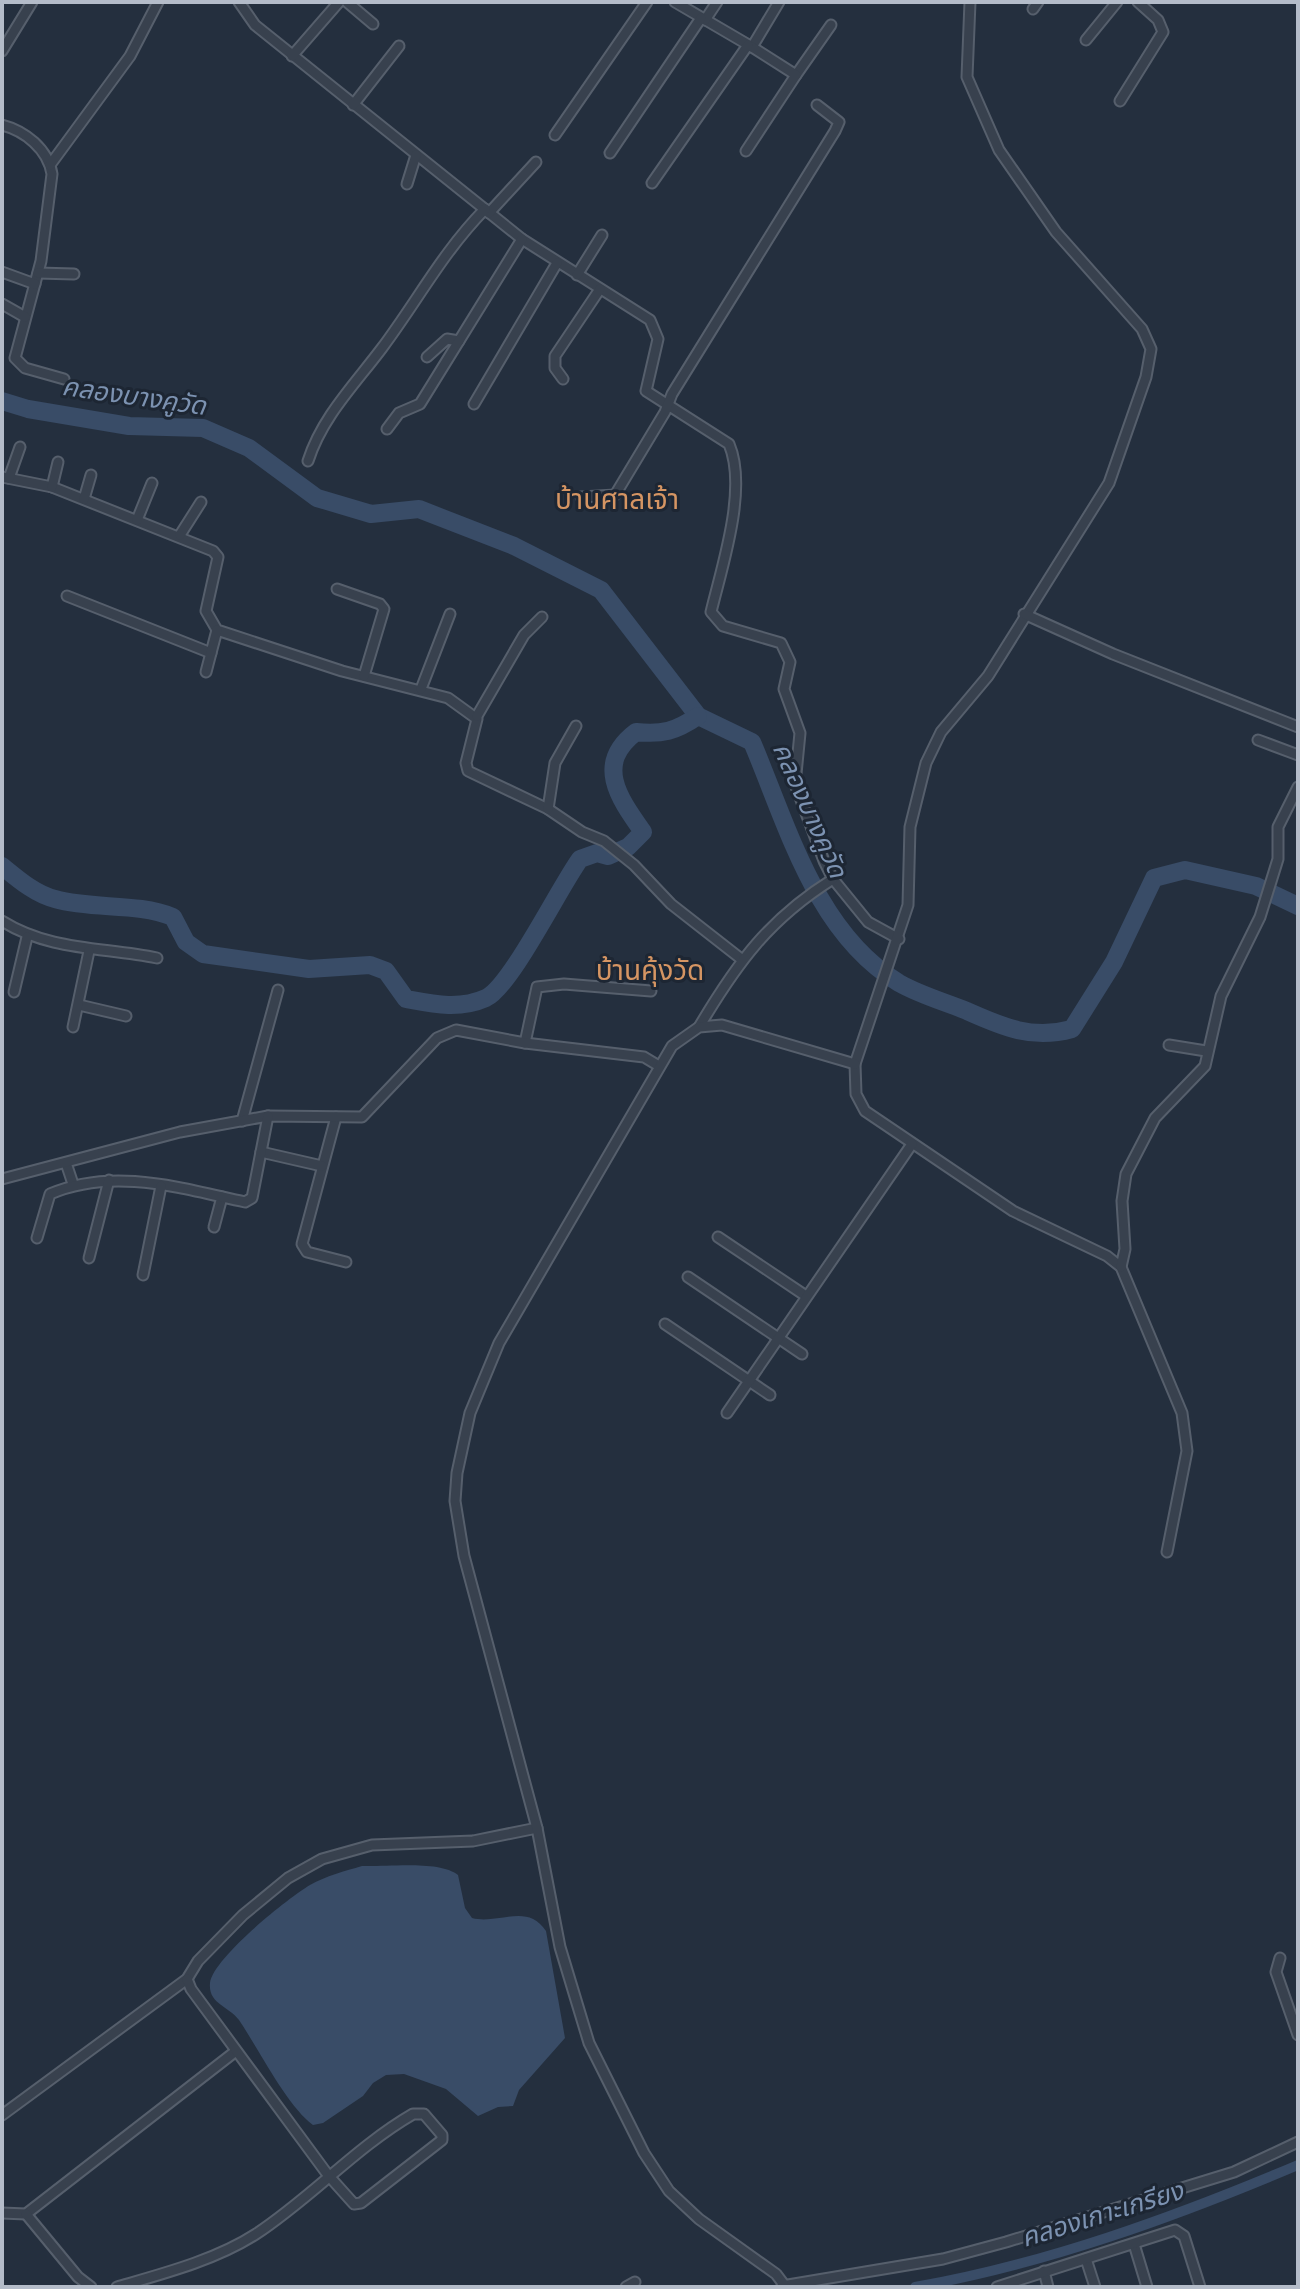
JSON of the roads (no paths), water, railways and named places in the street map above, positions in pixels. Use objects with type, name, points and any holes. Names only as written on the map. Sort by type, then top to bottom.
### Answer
[{"type":"street","points":[[2,51],[32,2]]},
{"type":"street","points":[[50,165],[130,56],[158,2]]},
{"type":"street","points":[[239,2],[255,25],[292,56],[522,239],[643,314],[656,330],[657,350],[646,391],[729,444],[735,457],[732,521],[711,612],[723,626],[781,643],[790,662],[784,689],[800,733],[795,784],[830,881],[868,922],[899,939]]},
{"type":"street","points":[[292,56],[339,2]]},
{"type":"street","points":[[347,2],[373,24]]},
{"type":"street","points":[[555,135],[647,2]]},
{"type":"street","points":[[675,2],[796,75]]},
{"type":"street","points":[[610,153],[717,2]]},
{"type":"street","points":[[652,183],[779,2]]},
{"type":"street","points":[[970,2],[967,77],[999,150],[1056,232],[1142,329],[1151,349],[1146,377],[1109,483],[1024,614],[988,676],[941,732],[926,763],[913,805],[911,880],[899,939],[855,1064],[859,1102],[865,1111],[912,1144],[1029,1221],[1107,1256],[1121,1267],[1182,1413],[1186,1436],[1187,1451],[1167,1552]]},
{"type":"street","points":[[1086,40],[1117,2]]},
{"type":"street","points":[[1120,101],[1163,32],[1158,20],[1138,2]]},
{"type":"street","points":[[746,151],[831,25]]},
{"type":"street","points":[[353,105],[399,46]]},
{"type":"street","points":[[581,497],[615,495],[838,126],[834,116],[817,105]]},
{"type":"street","points":[[2,125],[32,141],[50,165],[52,181],[36,279],[16,361],[25,368],[64,379]]},
{"type":"street","points":[[407,184],[416,155]]},
{"type":"street","points":[[308,461],[319,431],[383,348],[450,246],[536,162]]},
{"type":"street","points":[[577,275],[602,235]]},
{"type":"street","points":[[387,429],[399,413],[420,404],[522,239]]},
{"type":"street","points":[[474,404],[557,263]]},
{"type":"street","points":[[2,272],[36,279],[74,274]]},
{"type":"street","points":[[563,379],[555,368],[555,356],[600,289]]},
{"type":"street","points":[[2,304],[25,317]]},
{"type":"street","points":[[427,357],[447,339],[459,341]]},
{"type":"street","points":[[20,447],[6,477],[52,487],[180,535],[218,557],[206,611],[217,630],[364,676],[421,689],[448,698],[477,716]]},
{"type":"street","points":[[52,487],[58,462]]},
{"type":"street","points":[[84,499],[91,475]]},
{"type":"street","points":[[137,520],[152,483]]},
{"type":"street","points":[[180,535],[201,502]]},
{"type":"street","points":[[337,589],[380,604],[384,609],[364,676]]},
{"type":"street","points":[[67,596],[211,653]]},
{"type":"street","points":[[421,689],[450,614]]},
{"type":"street","points":[[1024,614],[1113,654],[1298,727]]},
{"type":"street","points":[[542,617],[524,635],[477,716],[466,763],[468,771],[548,809],[608,845],[634,865],[671,904],[740,958]]},
{"type":"street","points":[[206,672],[217,630]]},
{"type":"street","points":[[548,809],[553,768],[576,726]]},
{"type":"street","points":[[1258,740],[1298,755]]},
{"type":"street","points":[[1121,1267],[1125,1249],[1122,1201],[1126,1174],[1146,1131],[1205,1066],[1221,996],[1271,886],[1278,859],[1278,827],[1298,787]]},
{"type":"street","points":[[830,881],[789,910],[740,958],[699,1027],[672,1046],[499,1343],[470,1413],[457,1473],[455,1501],[464,1556],[537,1828],[560,1947],[579,2015],[603,2074],[644,2153],[682,2205],[776,2274],[782,2286],[943,2259],[1006,2242],[1234,2172],[1298,2142]]},
{"type":"street","points":[[2,921],[27,937],[89,951],[119,950],[157,958]]},
{"type":"street","points":[[14,992],[27,937]]},
{"type":"street","points":[[73,1027],[89,951]]},
{"type":"street","points":[[525,1043],[537,987],[564,984],[651,991]]},
{"type":"street","points":[[242,1121],[278,990]]},
{"type":"street","points":[[79,1005],[126,1016]]},
{"type":"street","points":[[699,1027],[738,1029],[855,1064]]},
{"type":"street","points":[[2,1179],[180,1132],[268,1116],[362,1117],[437,1038],[456,1030],[525,1043],[644,1057],[659,1066]]},
{"type":"street","points":[[1169,1045],[1206,1051]]},
{"type":"street","points":[[37,1238],[50,1194],[73,1184],[130,1178],[245,1202],[252,1198],[268,1116]]},
{"type":"street","points":[[336,1117],[303,1249],[346,1262]]},
{"type":"street","points":[[727,1413],[912,1144]]},
{"type":"street","points":[[261,1152],[322,1166]]},
{"type":"street","points":[[66,1163],[73,1184]]},
{"type":"street","points":[[89,1258],[109,1180]]},
{"type":"street","points":[[143,1275],[161,1186]]},
{"type":"street","points":[[214,1227],[222,1197]]},
{"type":"street","points":[[718,1237],[806,1296]]},
{"type":"street","points":[[688,1277],[802,1354]]},
{"type":"street","points":[[665,1324],[770,1395]]},
{"type":"street","points":[[2,2115],[187,1979],[198,1961],[243,1915],[288,1878],[322,1859],[372,1845],[473,1841],[537,1828]]},
{"type":"street","points":[[1280,1958],[1276,1972],[1298,2035]]},
{"type":"street","points":[[117,2287],[257,2234],[328,2175],[413,2114],[424,2114],[442,2135],[439,2144],[361,2203],[349,2200],[328,2175],[236,2051],[187,1979]]},
{"type":"street","points":[[2,2213],[26,2214],[236,2051]]},
{"type":"street","points":[[26,2214],[78,2277],[91,2287]]},
{"type":"street","points":[[997,2287],[1175,2230],[1181,2233],[1200,2287]]},
{"type":"street","points":[[1134,2244],[1147,2287]]},
{"type":"street","points":[[1086,2259],[1095,2287]]},
{"type":"street","points":[[1044,2271],[1048,2287]]},
{"type":"water","points":[[412,1865],[450,1870],[458,1875],[465,1908],[472,1918],[521,1916],[538,1922],[546,1931],[565,2038],[519,2090],[513,2106],[498,2107],[478,2116],[446,2089],[404,2074],[386,2075],[373,2083],[363,2096],[323,2123],[313,2125],[283,2091],[239,2020],[212,1996],[210,1983],[214,1972],[253,1930],[310,1885],[362,1866]]},
{"type":"waterway","name":"คลองบางคูวัด","points":[[2,401],[28,409],[129,426],[203,428],[249,448],[317,498],[371,514],[419,509],[514,546],[601,590],[698,716],[752,742],[808,876],[846,936],[870,962],[899,983],[993,1022],[1031,1032],[1072,1029],[1114,962],[1154,878],[1185,870],[1256,886],[1298,906]]},
{"type":"waterway","points":[[2,866],[48,897],[144,909],[173,917],[186,942],[203,954],[309,969],[370,965],[386,971],[406,999],[446,1005],[476,1002],[496,990],[508,975],[580,859],[597,853],[608,856],[628,847],[643,832],[626,807],[615,781],[613,769],[623,744],[636,732],[668,731],[698,716]]},
{"type":"waterway","name":"คลองเกาะเกรียง","points":[[915,2287],[1013,2266],[1110,2237],[1298,2165]]},
{"type":"district","name":"บ้านศาลเจ้า","points":[[617,499]]},
{"type":"district","name":"บ้านคุ้งวัด","points":[[650,970]]}]
